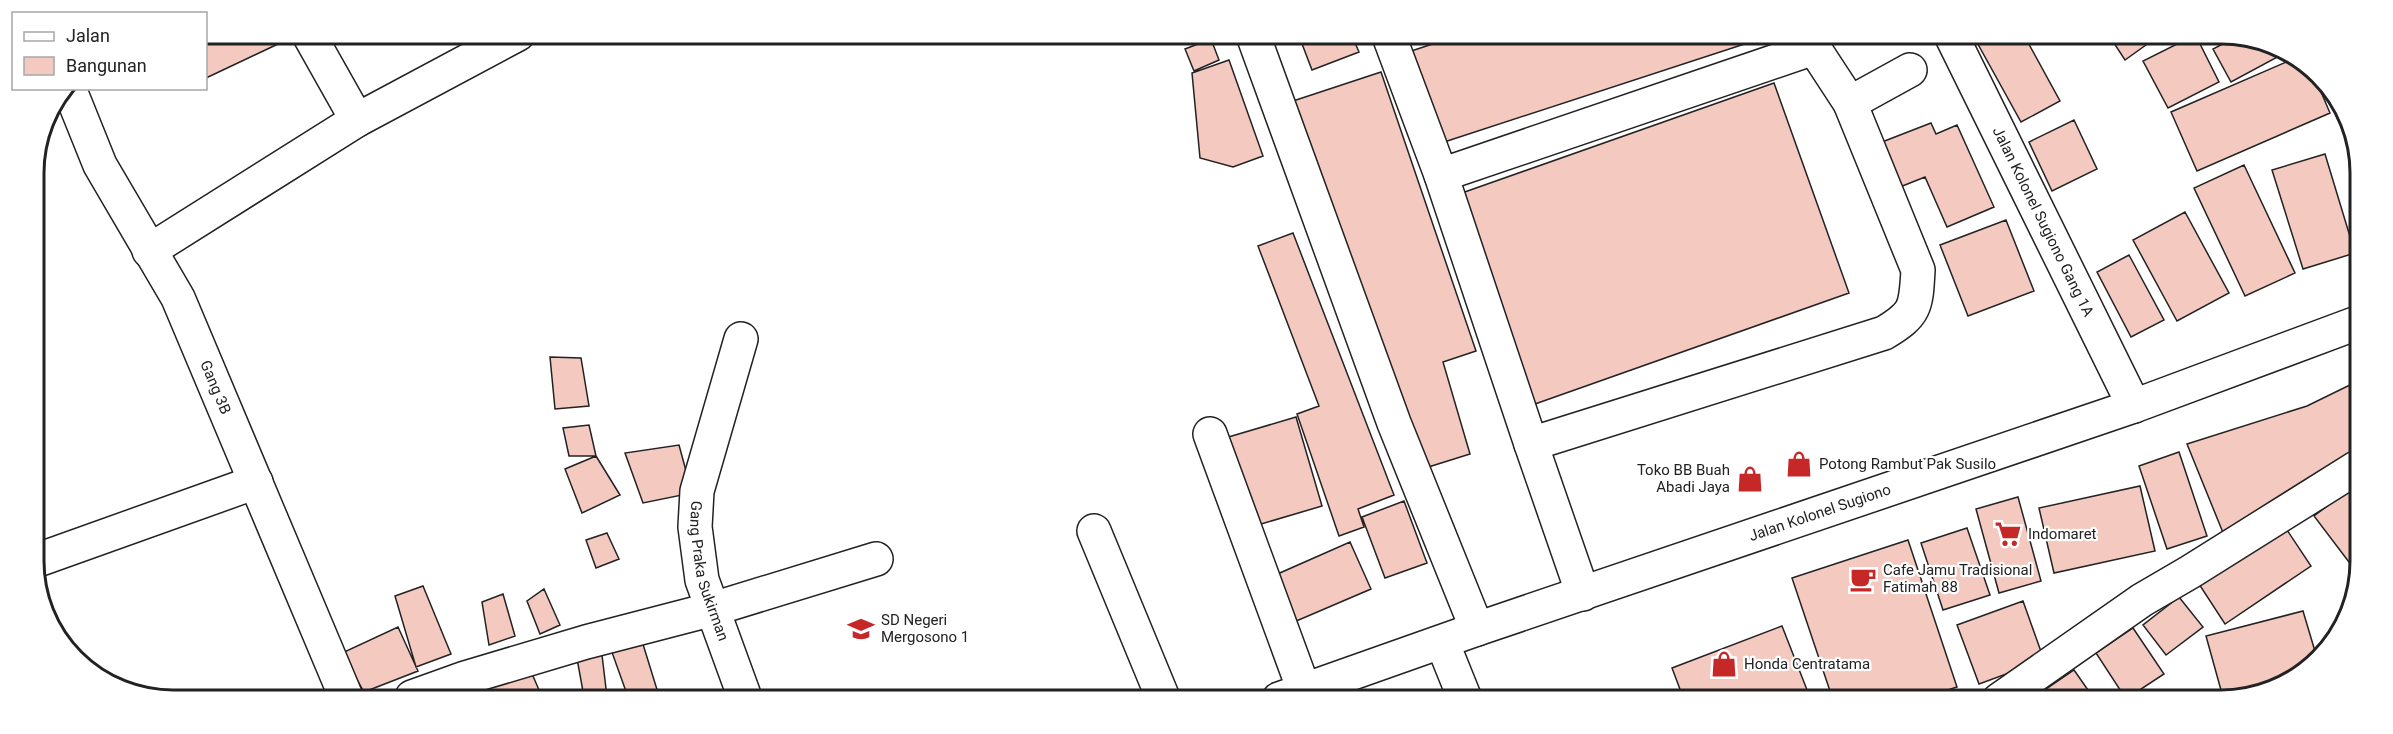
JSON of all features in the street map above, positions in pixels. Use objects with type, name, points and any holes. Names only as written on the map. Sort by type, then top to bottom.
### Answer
[{"type":"main road","points":[[314,44],[357,120]]},
{"type":"main road","points":[[149,251],[357,120],[499,44]]},
{"type":"main road","points":[[1256,44],[1394,423],[1477,629]]},
{"type":"main road","points":[[1392,44],[1441,175],[1583,594]]},
{"type":"main road","points":[[1441,175],[1810,44]]},
{"type":"main road","points":[[1531,444],[1884,333],[1904,321],[1916,300],[1918,270],[1850,103],[1814,44]]},
{"type":"main road","name":"Jalan Kolonel Sugiono Gang 1A","points":[[1955,44],[2134,406]]},
{"type":"main road","points":[[1850,103],[1910,70]]},
{"type":"main road","name":"Gang 3B","points":[[71,94],[100,165],[178,298],[343,690]]},
{"type":"main road","name":"Jalan Kolonel Sugiono","points":[[1303,690],[2134,406],[2350,325]]},
{"type":"main road","name":"Gang Praka Sukirman","points":[[741,339],[697,491],[695,527],[702,580],[742,690]]},
{"type":"main road","points":[[1210,434],[1290,690]]},
{"type":"main road","points":[[2013,690],[2142,600],[2350,472]]},
{"type":"main road","points":[[44,558],[256,482]]},
{"type":"main road","points":[[1094,531],[1160,690]]},
{"type":"main road","points":[[431,690],[586,642],[712,609],[876,559]]},
{"type":"main road","points":[[1442,642],[1461,690]]},
{"type":"building","points":[[207,44],[278,44],[207,78]]},
{"type":"building","points":[[1198,44],[1213,44],[1219,60],[1194,71],[1185,49]]},
{"type":"building","points":[[1302,44],[1356,44],[1359,52],[1312,70]]},
{"type":"building","points":[[1433,44],[1745,44],[1432,146],[1399,55]]},
{"type":"building","points":[[1978,44],[2029,44],[2060,101],[2021,122]]},
{"type":"building","points":[[2115,44],[2147,44],[2125,60]]},
{"type":"building","points":[[2177,44],[2200,44],[2219,82],[2168,108],[2143,61]]},
{"type":"building","points":[[2222,44],[2237,45],[2254,48],[2277,57],[2231,82],[2213,49]]},
{"type":"building","points":[[1229,60],[1263,156],[1233,167],[1200,158],[1192,73]]},
{"type":"building","points":[[2286,62],[2299,70],[2317,88],[2330,113],[2197,171],[2171,112]]},
{"type":"building","points":[[1381,72],[1476,351],[1443,362],[1470,454],[1422,469],[1290,102]]},
{"type":"building","points":[[1774,83],[1849,293],[1535,404],[1459,194]]},
{"type":"building","points":[[2074,120],[2097,169],[2052,191],[2029,142]]},
{"type":"building","points":[[1931,123],[1936,134],[1957,125],[1994,207],[1947,227],[1925,177],[1900,187],[1882,142]]},
{"type":"building","points":[[2325,154],[2350,236],[2350,255],[2303,269],[2272,170]]},
{"type":"building","points":[[2244,165],[2295,273],[2245,296],[2194,188]]},
{"type":"building","points":[[2185,212],[2229,293],[2177,321],[2133,240]]},
{"type":"building","points":[[2006,220],[2034,291],[1968,316],[1940,245]]},
{"type":"building","points":[[1293,233],[1394,495],[1358,509],[1364,527],[1339,536],[1297,414],[1319,406],[1258,246]]},
{"type":"building","points":[[2129,255],[2164,320],[2131,337],[2097,272]]},
{"type":"building","points":[[550,357],[581,358],[589,406],[555,409]]},
{"type":"building","points":[[2350,385],[2350,466],[2228,545],[2187,444],[2307,406]]},
{"type":"building","points":[[1296,417],[1322,506],[1251,527],[1225,438]]},
{"type":"building","points":[[589,425],[596,456],[569,456],[563,428]]},
{"type":"building","points":[[679,445],[692,493],[643,503],[625,453]]},
{"type":"building","points":[[2179,452],[2207,536],[2167,549],[2139,466]]},
{"type":"building","points":[[596,456],[620,495],[582,513],[565,469]]},
{"type":"building","points":[[2140,486],[2155,551],[2054,573],[2039,508]]},
{"type":"building","points":[[2350,489],[2350,563],[2314,516]]},
{"type":"building","points":[[2018,497],[2041,581],[1999,593],[1976,509]]},
{"type":"building","points":[[1404,501],[1427,563],[1385,578],[1362,517]]},
{"type":"building","points":[[2283,524],[2311,566],[2225,624],[2197,581]]},
{"type":"building","points":[[1967,528],[1990,595],[1943,610],[1921,543]]},
{"type":"building","points":[[607,533],[619,559],[596,568],[586,540]]},
{"type":"building","points":[[1908,540],[1957,687],[1948,690],[1830,690],[1792,578]]},
{"type":"building","points":[[1350,542],[1371,589],[1294,622],[1273,576]]},
{"type":"building","points":[[423,586],[451,654],[416,667],[395,596]]},
{"type":"building","points":[[544,589],[560,625],[540,634],[527,601]]},
{"type":"building","points":[[503,594],[515,636],[489,645],[482,602]]},
{"type":"building","points":[[2179,597],[2203,627],[2166,655],[2143,625]]},
{"type":"building","points":[[2023,601],[2044,660],[1979,684],[1957,625]]},
{"type":"building","points":[[2303,611],[2314,649],[2292,669],[2270,681],[2245,688],[2221,690],[2206,636]]},
{"type":"building","points":[[1782,626],[1807,690],[1680,690],[1672,668]]},
{"type":"building","points":[[398,627],[418,671],[369,690],[363,690],[342,653]]},
{"type":"building","points":[[2133,628],[2164,674],[2140,690],[2120,690],[2096,653]]},
{"type":"building","points":[[642,641],[657,690],[625,690],[609,644]]},
{"type":"building","points":[[576,653],[602,655],[606,690],[583,690]]},
{"type":"building","points":[[530,669],[539,690],[478,690]]},
{"type":"building","points":[[2074,670],[2088,690],[2045,690]]},
{"type":"place","name":"Potong Rambut Pak Susilo","points":[[1799,464]]},
{"type":"place","name":"Toko BB Buah Abadi Jaya","points":[[1750,479]]},
{"type":"place","name":"Indomaret","points":[[2008,534]]},
{"type":"place","name":"Cafe Jamu Tradisional Fatimah 88","points":[[1863,579]]},
{"type":"place","name":"SD Negeri Mergosono 1","points":[[861,629]]},
{"type":"place","name":"Honda Centratama","points":[[1724,664]]}]
